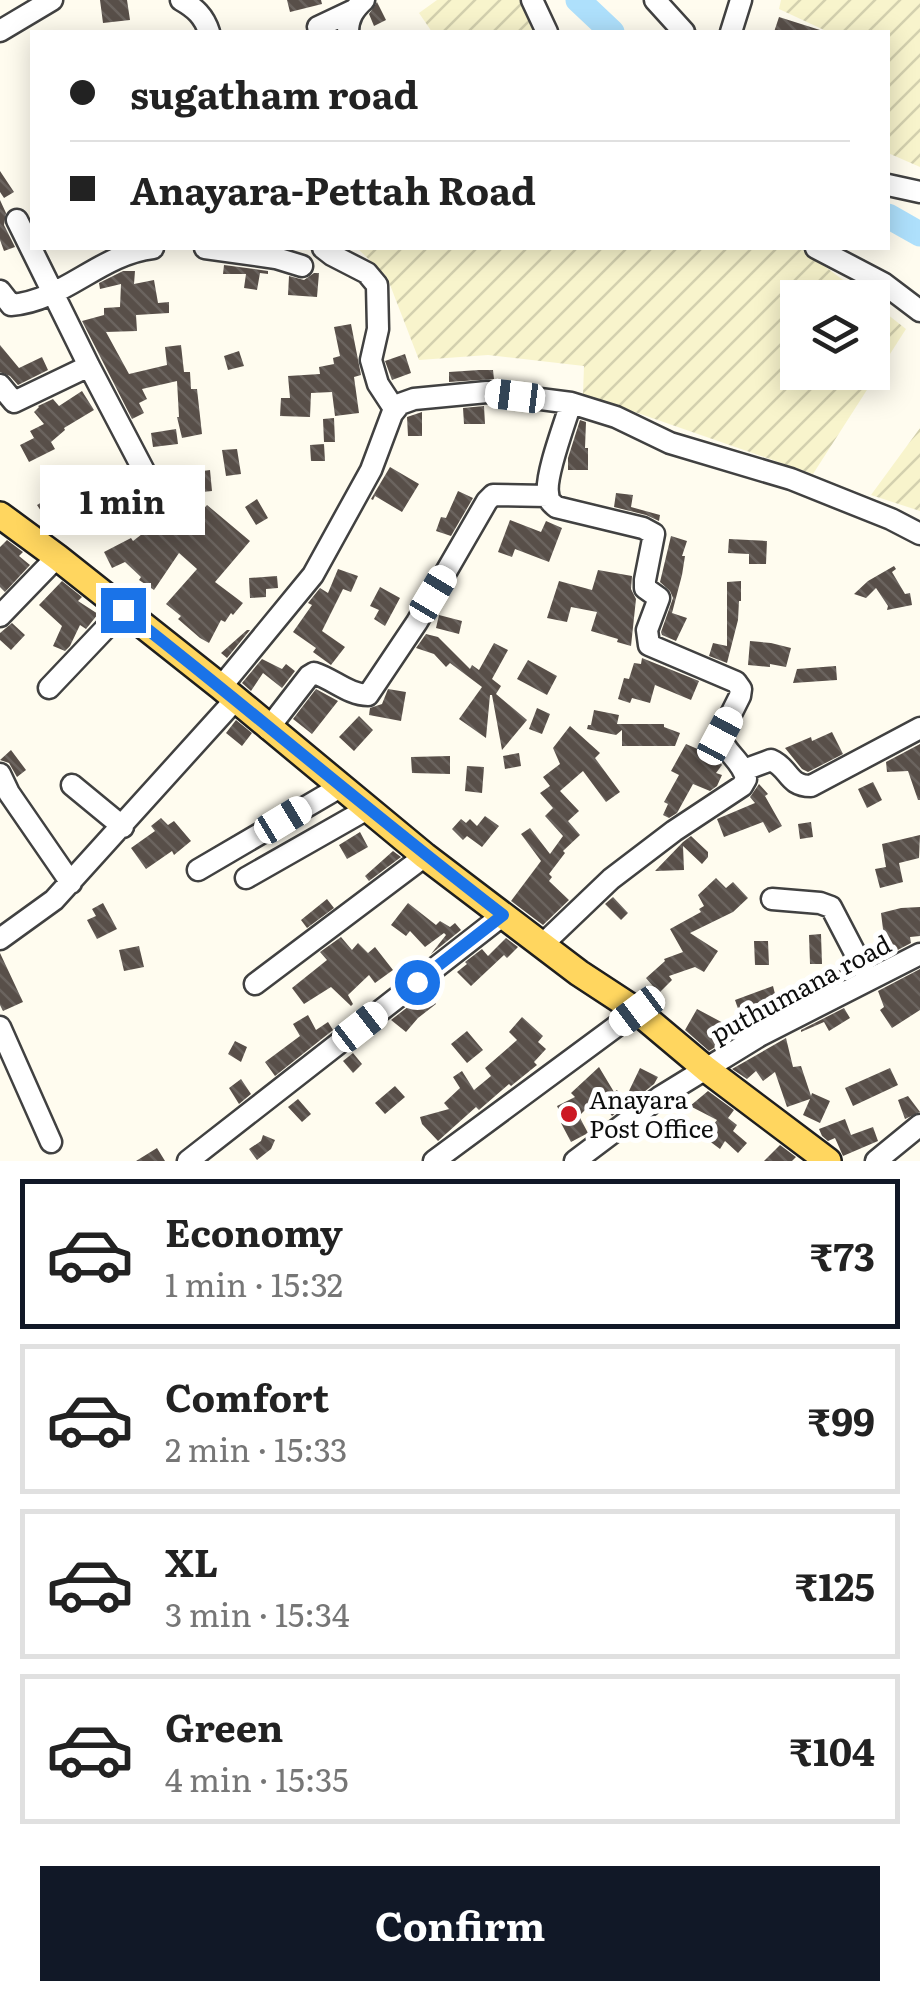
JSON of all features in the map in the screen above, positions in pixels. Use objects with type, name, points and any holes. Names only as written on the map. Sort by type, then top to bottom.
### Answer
[{"type":"main road","points":[[0,515],[58,557],[425,856],[637,1011],[828,1161]]},
{"type":"street","points":[[0,31],[28,27],[52,0]]},
{"type":"street","points":[[181,0],[205,20],[208,30]]},
{"type":"street","points":[[532,0],[546,30]]},
{"type":"street","points":[[655,0],[682,30]]},
{"type":"street","points":[[732,30],[741,0]]},
{"type":"street","points":[[320,30],[318,27],[359,5]]},
{"type":"street","points":[[348,30],[359,5]]},
{"type":"street","points":[[890,184],[920,192]]},
{"type":"street","points":[[17,220],[30,246]]},
{"type":"street","points":[[32,250],[156,494]]},
{"type":"street","points":[[0,291],[11,305],[31,304],[132,250]]},
{"type":"street","points":[[219,250],[302,266]]},
{"type":"street","points":[[326,250],[367,272],[376,285],[378,328],[371,360],[378,384],[395,410]]},
{"type":"street","points":[[820,250],[883,283],[920,311]]},
{"type":"street","points":[[0,385],[14,402],[88,366]]},
{"type":"street","points":[[2,934],[54,900],[71,883],[123,827],[228,694],[314,575],[371,470],[400,404],[487,392],[571,403],[616,416],[670,443],[791,479],[920,534]]},
{"type":"street","points":[[543,944],[610,879],[742,786],[746,779],[720,736],[740,696],[736,682],[649,645],[648,630],[659,598],[645,588],[654,534],[551,503],[550,476],[571,403]]},
{"type":"street","points":[[268,729],[314,673],[354,693],[368,694],[417,622],[487,501],[493,495],[548,496]]},
{"type":"street","points":[[0,616],[58,557]]},
{"type":"street","points":[[49,688],[123,610]]},
{"type":"street","points":[[744,770],[771,760],[793,782],[811,786],[920,728]]},
{"type":"street","points":[[0,774],[71,883]]},
{"type":"street","points":[[72,785],[123,827]]},
{"type":"street","points":[[198,870],[340,787]]},
{"type":"street","points":[[246,878],[369,808]]},
{"type":"street","points":[[254,984],[425,856]]},
{"type":"street","points":[[772,899],[832,907],[869,980]]},
{"type":"street","points":[[188,1161],[503,915]]},
{"type":"street","name":"puthumana road","points":[[575,1161],[660,1097],[760,1035],[920,954]]},
{"type":"street","points":[[434,1161],[637,1011]]},
{"type":"street","points":[[0,1027],[50,1142]]},
{"type":"street","points":[[876,1161],[920,1125]]},
{"type":"shaded area","points":[[437,0],[521,0],[535,30],[431,30],[419,13]]},
{"type":"shaded area","points":[[781,0],[920,0],[920,167],[890,154],[890,30],[824,30],[779,9]]},
{"type":"shaded area","points":[[359,250],[803,250],[843,280],[780,280],[780,390],[867,390],[813,474],[583,394],[584,366],[488,355],[419,360],[387,277]]},
{"type":"shaded area","points":[[890,316],[906,329],[890,354]]},
{"type":"shaded area","points":[[920,428],[920,511],[871,495]]},
{"type":"building","points":[[100,0],[127,0],[130,20],[103,23]]},
{"type":"building","points":[[287,0],[321,0],[322,4],[290,12]]},
{"type":"building","points":[[377,2],[386,20],[374,26],[369,14]]},
{"type":"building","points":[[779,17],[820,30],[775,30]]},
{"type":"building","points":[[0,171],[14,192],[4,198],[0,192]]},
{"type":"building","points":[[0,200],[6,213],[4,225],[15,247],[4,251],[0,240]]},
{"type":"building","points":[[224,265],[268,274],[260,273],[257,290],[244,288],[246,274],[223,274]]},
{"type":"building","points":[[123,271],[135,271],[134,284],[154,280],[158,303],[169,302],[169,313],[136,315],[137,331],[106,332],[129,374],[167,365],[165,347],[181,345],[184,372],[190,372],[191,389],[197,389],[202,434],[182,438],[177,417],[177,381],[142,389],[147,399],[139,403],[144,413],[132,419],[82,321],[104,315],[104,308],[120,307],[121,284],[100,289],[99,283]]},
{"type":"building","points":[[319,273],[317,297],[288,295],[289,276],[304,280]]},
{"type":"building","points":[[351,324],[361,375],[354,377],[359,413],[335,416],[332,392],[311,393],[310,417],[280,416],[281,398],[290,398],[288,376],[320,374],[319,367],[334,364],[333,358],[340,356],[334,327]]},
{"type":"building","points":[[0,345],[19,368],[42,357],[48,370],[18,385],[0,372]]},
{"type":"building","points":[[239,351],[244,366],[228,370],[224,356]]},
{"type":"building","points":[[405,354],[411,373],[392,380],[385,361]]},
{"type":"building","points":[[493,370],[494,379],[449,382],[449,372]]},
{"type":"building","points":[[82,391],[94,410],[64,428],[51,442],[55,449],[29,462],[20,445],[34,438],[30,431],[44,424],[34,412],[38,406],[53,399],[59,406]]},
{"type":"building","points":[[484,406],[485,424],[464,424],[463,408]]},
{"type":"building","points":[[422,412],[422,436],[408,436],[407,417]]},
{"type":"building","points":[[334,418],[335,442],[324,442],[323,419]]},
{"type":"building","points":[[580,420],[586,422],[588,470],[568,470],[568,458]]},
{"type":"building","points":[[176,429],[178,444],[153,447],[151,433]]},
{"type":"building","points":[[324,444],[325,461],[311,461],[310,445]]},
{"type":"building","points":[[237,449],[241,474],[226,476],[222,450]]},
{"type":"building","points":[[390,467],[419,484],[402,512],[375,496],[371,499]]},
{"type":"building","points":[[210,470],[212,491],[171,499],[166,476]]},
{"type":"building","points":[[71,485],[77,495],[45,517],[37,505]]},
{"type":"building","points":[[458,491],[473,498],[451,536],[436,531],[441,517],[446,518]]},
{"type":"building","points":[[616,493],[633,495],[631,507],[660,515],[659,521],[614,507]]},
{"type":"building","points":[[257,499],[268,518],[256,525],[245,507]]},
{"type":"building","points":[[207,505],[250,541],[215,582],[243,603],[225,622],[221,620],[209,643],[178,619],[181,616],[166,604],[197,569],[179,553],[154,590],[139,580],[141,577],[125,562],[112,568],[104,552],[131,538],[133,541],[164,517],[180,534]]},
{"type":"building","points":[[510,520],[541,532],[546,521],[562,528],[549,562],[515,549],[512,557],[498,552]]},
{"type":"building","points":[[671,536],[687,541],[672,613],[687,618],[676,641],[661,632],[673,598],[660,582]]},
{"type":"building","points":[[729,539],[767,541],[766,564],[749,564],[749,554],[728,553]]},
{"type":"building","points":[[7,540],[23,552],[19,556],[30,565],[5,592],[0,587],[0,547]]},
{"type":"building","points":[[894,566],[892,572],[905,594],[910,593],[912,605],[887,610],[876,588],[866,598],[854,594],[868,581]]},
{"type":"building","points":[[338,569],[358,576],[351,592],[343,589],[322,631],[345,647],[331,665],[313,652],[316,648],[293,632],[320,588],[328,593]]},
{"type":"building","points":[[598,570],[632,576],[631,589],[636,599],[631,646],[591,631],[597,612],[571,607],[567,622],[547,618],[559,581],[592,590]]},
{"type":"building","points":[[277,576],[278,588],[266,589],[266,597],[250,598],[249,578]]},
{"type":"building","points":[[62,581],[82,597],[78,601],[98,614],[86,629],[80,625],[65,651],[53,646],[62,626],[39,605]]},
{"type":"building","points":[[741,581],[738,620],[727,663],[709,656],[713,643],[727,646],[727,582]]},
{"type":"building","points":[[380,587],[400,598],[385,626],[374,619],[379,610],[370,606]]},
{"type":"building","points":[[439,615],[462,621],[459,634],[436,628]]},
{"type":"building","points":[[12,623],[25,635],[11,650],[0,640],[0,633]]},
{"type":"building","points":[[247,630],[227,658],[221,653]]},
{"type":"building","points":[[426,634],[438,637],[470,669],[472,665],[479,670],[494,643],[508,650],[492,679],[501,686],[496,694],[527,720],[502,750],[492,695],[486,738],[459,719],[482,687],[450,663],[446,667],[434,654],[416,648]]},
{"type":"building","points":[[750,641],[791,648],[786,667],[748,665]]},
{"type":"building","points":[[642,658],[699,681],[691,700],[655,685],[650,703],[618,699],[624,678],[629,679],[634,663],[641,664]]},
{"type":"building","points":[[262,659],[282,669],[286,664],[295,671],[282,688],[263,673],[251,691],[242,683]]},
{"type":"building","points":[[528,660],[557,676],[547,695],[517,679]]},
{"type":"building","points":[[836,666],[837,680],[793,683],[797,669]]},
{"type":"building","points":[[316,689],[338,701],[312,734],[293,719]]},
{"type":"building","points":[[388,689],[406,692],[401,721],[369,715],[370,708],[382,704]]},
{"type":"building","points":[[537,708],[550,714],[542,734],[529,729]]},
{"type":"building","points":[[594,710],[619,715],[617,724],[664,724],[680,733],[675,746],[622,746],[622,730],[616,735],[587,729]]},
{"type":"building","points":[[359,716],[373,730],[354,751],[339,737]]},
{"type":"building","points":[[236,720],[252,733],[242,746],[226,733]]},
{"type":"building","points":[[570,726],[600,753],[595,758],[620,792],[606,802],[583,771],[560,791],[579,811],[568,821],[580,835],[563,851],[549,874],[549,881],[569,900],[543,925],[511,901],[541,861],[521,834],[530,828],[550,854],[563,836],[545,816],[553,808],[540,793],[550,786],[543,777],[560,764],[553,748]]},
{"type":"building","points":[[832,732],[843,754],[808,772],[785,748],[811,737],[812,741]]},
{"type":"building","points":[[686,744],[716,757],[722,765],[716,773],[722,775],[710,791],[693,784],[677,813],[669,818],[663,815],[668,804],[664,802],[679,775],[671,771]]},
{"type":"building","points":[[920,744],[918,800],[908,771],[887,772],[886,762]]},
{"type":"building","points":[[11,750],[26,770],[17,777],[9,763],[0,760]]},
{"type":"building","points":[[519,753],[521,766],[505,769],[503,756]]},
{"type":"building","points":[[450,756],[450,774],[412,773],[411,757]]},
{"type":"building","points":[[467,766],[484,767],[482,793],[465,791]]},
{"type":"building","points":[[873,782],[882,800],[867,808],[858,789]]},
{"type":"building","points":[[759,784],[768,794],[765,796],[782,826],[769,833],[763,822],[724,837],[717,819],[755,803],[750,797]]},
{"type":"building","points":[[485,816],[499,826],[482,847],[467,836],[463,840],[452,829],[461,819],[466,823],[470,819],[477,826]]},
{"type":"building","points":[[161,818],[168,825],[174,821],[191,841],[146,869],[131,848],[155,831],[151,826]]},
{"type":"building","points":[[811,822],[813,837],[800,839],[798,824]]},
{"type":"building","points":[[360,832],[368,847],[347,859],[339,845]]},
{"type":"building","points":[[920,835],[919,858],[899,863],[903,882],[880,888],[875,869],[886,867],[882,844]]},
{"type":"building","points":[[691,836],[708,852],[702,864],[683,846],[684,870],[655,871],[683,842]]},
{"type":"building","points":[[393,851],[401,857],[369,881],[365,876]]},
{"type":"building","points":[[716,878],[726,888],[733,882],[748,898],[733,912],[690,933],[718,951],[704,972],[695,967],[669,976],[672,980],[659,993],[646,978],[664,959],[683,952],[670,929],[701,912],[699,909],[704,906],[698,895]]},
{"type":"building","points":[[613,897],[628,913],[621,920],[605,904]]},
{"type":"building","points":[[327,899],[334,908],[307,928],[301,920]]},
{"type":"building","points":[[103,903],[117,929],[97,939],[87,920],[96,916],[92,909]]},
{"type":"building","points":[[408,903],[436,925],[440,921],[450,927],[455,923],[461,930],[431,954],[444,933],[425,947],[410,931],[406,936],[391,925]]},
{"type":"building","points":[[920,907],[920,936],[910,937],[911,943],[875,962],[868,948],[885,945],[881,913]]},
{"type":"building","points":[[821,934],[822,964],[810,964],[809,935]]},
{"type":"building","points":[[341,937],[352,950],[358,943],[368,953],[375,947],[393,970],[375,983],[369,975],[348,995],[351,1006],[331,987],[304,1004],[292,988],[327,960],[320,952]]},
{"type":"building","points":[[506,938],[518,947],[471,986],[457,972],[482,949],[488,956]]},
{"type":"building","points":[[754,941],[768,941],[769,965],[755,965]]},
{"type":"building","points":[[139,946],[144,967],[124,971],[119,950]]},
{"type":"building","points":[[0,953],[23,1002],[3,1011],[0,1005]]},
{"type":"building","points":[[847,967],[850,974],[797,1001],[795,984],[811,982],[809,977]]},
{"type":"building","points":[[920,969],[920,1010],[892,1028],[880,1010],[884,1007],[878,991]]},
{"type":"building","points":[[773,986],[777,1002],[753,1008],[758,1021],[745,1029],[735,1000]]},
{"type":"building","points":[[427,992],[436,1004],[406,1032],[391,1020]]},
{"type":"building","points":[[844,1008],[850,1018],[829,1031],[824,1022],[801,1032],[801,1030]]},
{"type":"building","points":[[697,1009],[738,1033],[709,1051],[685,1030]]},
{"type":"building","points":[[308,1015],[316,1030],[328,1022],[333,1030],[275,1076],[265,1062],[300,1036],[293,1024]]},
{"type":"building","points":[[522,1017],[543,1036],[538,1042],[546,1049],[534,1062],[537,1065],[479,1110],[476,1107],[438,1141],[420,1117],[449,1109],[444,1103],[460,1088],[453,1077],[462,1071],[474,1090],[491,1076],[485,1068],[517,1040],[509,1032]]},
{"type":"building","points":[[467,1031],[483,1050],[467,1063],[451,1044]]},
{"type":"building","points":[[786,1038],[793,1067],[801,1066],[811,1096],[812,1093],[830,1101],[820,1123],[803,1115],[810,1099],[787,1107],[775,1072],[763,1081],[756,1071],[747,1079],[732,1069]]},
{"type":"building","points":[[235,1041],[247,1047],[241,1062],[228,1054]]},
{"type":"building","points":[[353,1053],[362,1064],[353,1073],[343,1061]]},
{"type":"building","points":[[599,1067],[614,1092],[617,1090],[627,1104],[612,1116],[598,1097],[579,1116],[588,1133],[571,1142],[557,1106],[575,1097],[571,1093]]},
{"type":"building","points":[[640,1068],[658,1077],[639,1096],[629,1091]]},
{"type":"building","points":[[890,1068],[898,1085],[853,1106],[845,1088]]},
{"type":"building","points":[[241,1079],[251,1094],[239,1104],[229,1088]]},
{"type":"building","points":[[395,1086],[405,1097],[385,1114],[375,1103]]},
{"type":"building","points":[[708,1091],[734,1110],[728,1118],[737,1125],[733,1131],[747,1143],[738,1153],[725,1141],[720,1149],[704,1137],[717,1120],[690,1106]]},
{"type":"building","points":[[908,1096],[920,1112],[905,1119],[898,1100]]},
{"type":"building","points":[[298,1099],[311,1114],[302,1122],[288,1107]]},
{"type":"building","points":[[845,1119],[851,1135],[873,1127],[878,1141],[843,1156],[835,1138],[828,1141],[819,1129]]},
{"type":"building","points":[[263,1135],[275,1140],[271,1149],[257,1160],[249,1149]]},
{"type":"building","points":[[780,1145],[796,1157],[792,1161],[764,1161]]},
{"type":"building","points":[[157,1148],[165,1161],[136,1161]]},
{"type":"waterway","points":[[578,0],[610,30]]},
{"type":"waterway","points":[[890,217],[920,234]]},
{"type":"place","name":"Anayara Post Office","points":[[569,1114]]},
{"type":"route","points":[[123,610],[503,915],[417,982]]}]
